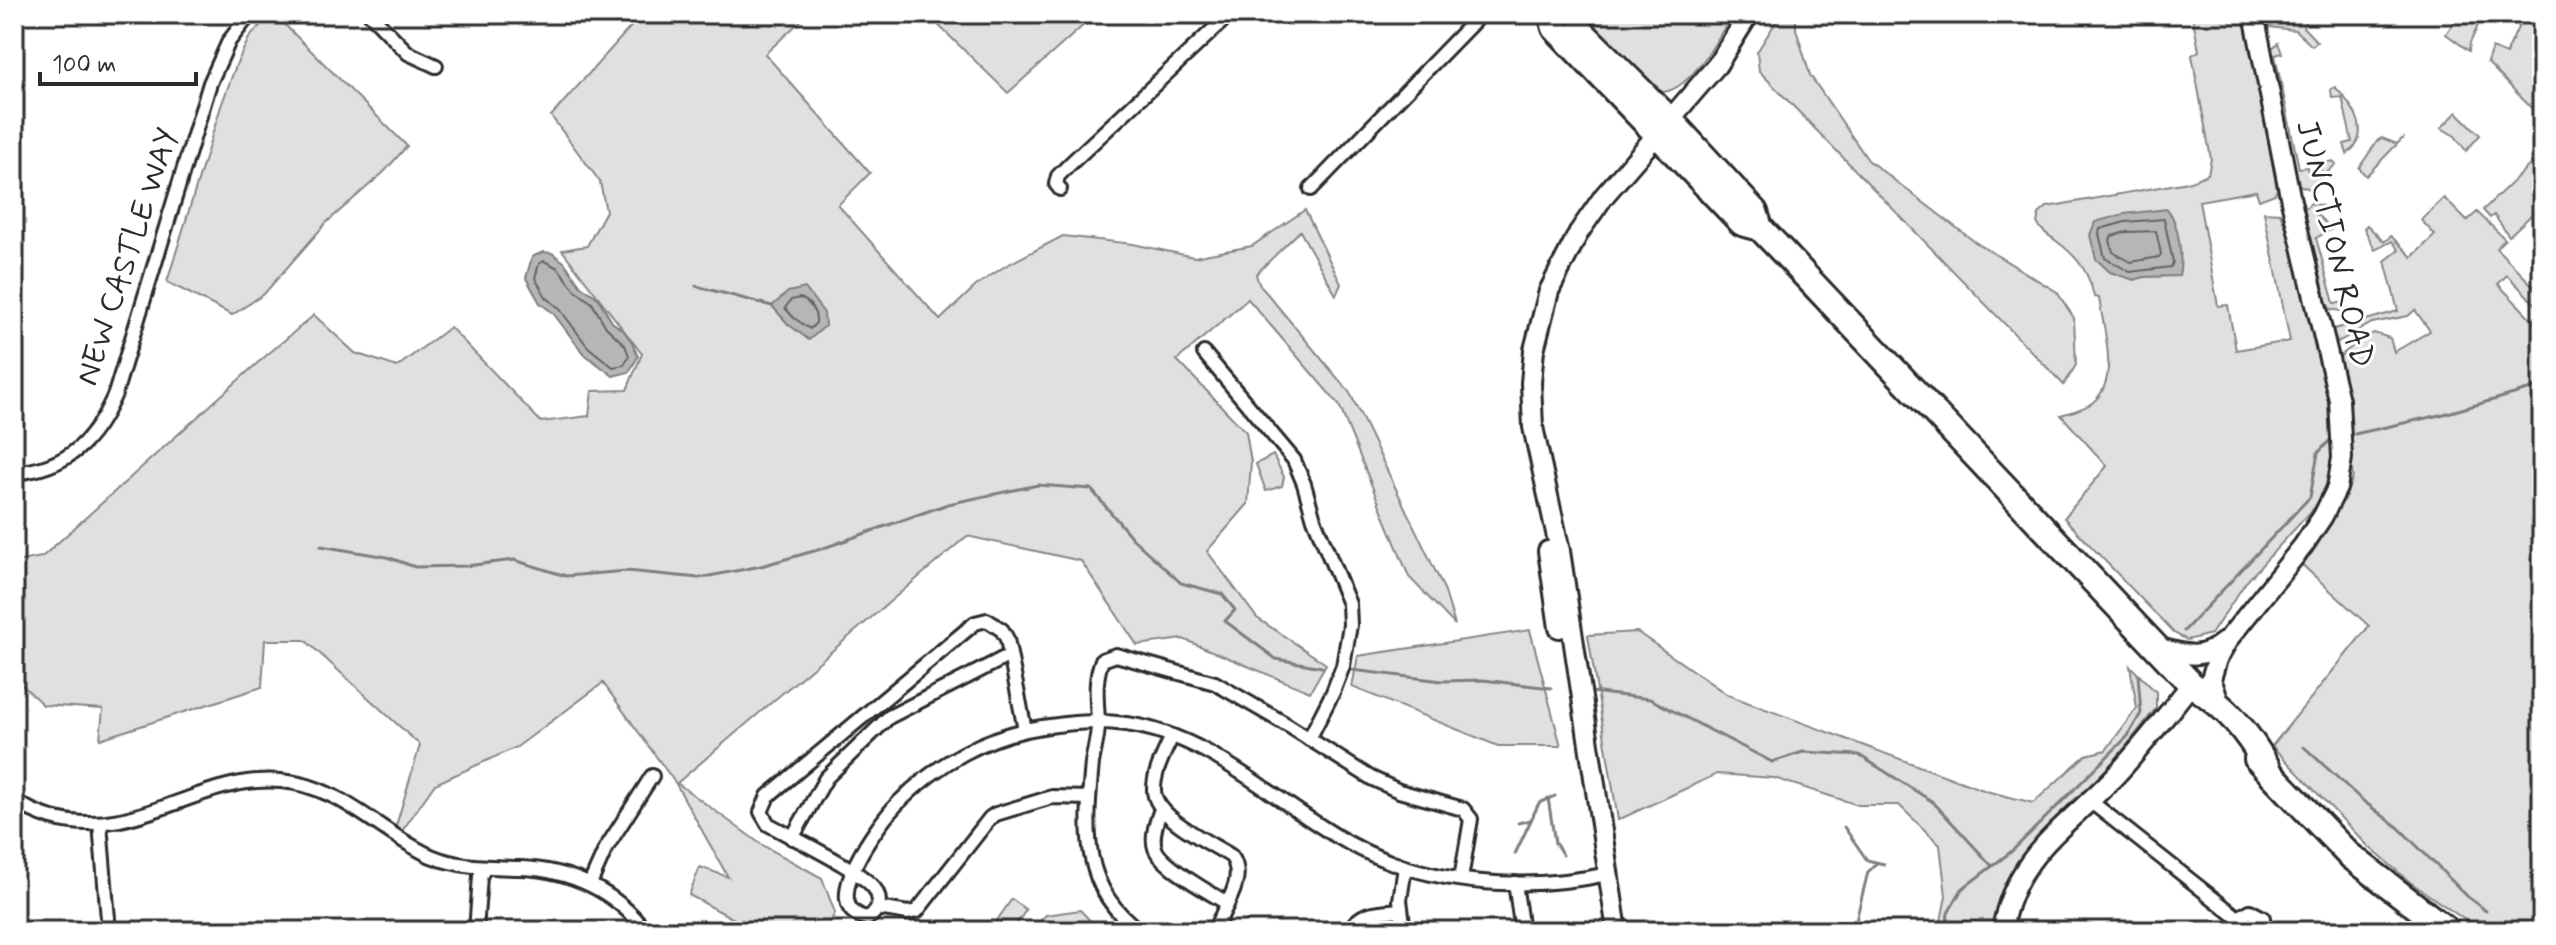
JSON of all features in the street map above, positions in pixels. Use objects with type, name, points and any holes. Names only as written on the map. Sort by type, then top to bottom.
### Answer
[{"type":"highway","points":[[1552,14],[1567,17],[1664,128],[1755,212],[1760,228],[2191,684],[2219,702],[2252,740],[2268,768]]},
{"type":"highway","points":[[2191,684],[2204,709],[2268,768],[2348,854],[2448,931]]},
{"type":"street","name":"NEW CASTLE WAY","points":[[14,473],[47,468],[65,459],[85,444],[103,420],[115,394],[214,73],[229,41],[250,14]]},
{"type":"street","points":[[370,14],[408,53],[436,66]]},
{"type":"street","points":[[1060,189],[1056,184],[1058,176],[1230,14]]},
{"type":"street","points":[[1311,189],[1481,14]]},
{"type":"street","points":[[1617,931],[1602,875],[1544,524],[1533,427],[1532,373],[1539,325],[1549,291],[1568,250],[1594,210],[1717,65],[1749,14]]},
{"type":"street","name":"JUNCTION ROAD","points":[[2229,638],[2303,546],[2323,516],[2337,488],[2342,458],[2339,400],[2291,201],[2254,14]]},
{"type":"street","points":[[1204,353],[1294,460],[1317,528],[1349,606],[1350,625],[1343,666],[1309,739]]},
{"type":"street","points":[[859,917],[868,918],[878,908],[875,888],[853,872],[768,824],[761,812],[763,803],[967,628],[987,620],[1002,630],[1007,639],[1025,730]]},
{"type":"street","points":[[2156,647],[2199,656],[2216,649],[2229,638]]},
{"type":"street","points":[[2219,702],[2212,672],[2229,638]]},
{"type":"street","points":[[1140,931],[1114,906],[1096,876],[1088,840],[1089,798],[1098,721],[1096,674],[1102,660],[1116,655],[1215,683],[1389,787],[1463,809],[1471,819],[1461,879]]},
{"type":"street","points":[[792,838],[826,778],[889,717],[1008,656]]},
{"type":"street","points":[[2002,931],[2008,902],[2024,870],[2046,841],[2137,752],[2191,684]]},
{"type":"street","points":[[863,931],[859,917],[847,906],[846,889],[871,837],[913,788],[942,766],[983,744],[1025,730],[1098,721],[1137,726],[1172,736],[1220,760],[1327,832],[1405,867],[1461,879],[1515,883],[1602,875]]},
{"type":"street","points":[[1172,736],[1154,786],[1154,800],[1161,809],[1231,856],[1236,864],[1237,881],[1214,931]]},
{"type":"street","points":[[590,884],[613,836],[652,776]]},
{"type":"street","points":[[14,800],[62,821],[100,824],[140,817],[229,786],[279,780],[297,783],[335,797],[401,839],[450,862],[485,868],[540,870],[590,884],[623,906],[646,931]]},
{"type":"street","points":[[878,908],[908,913],[917,911],[996,814],[1052,797],[1089,798]]},
{"type":"street","points":[[2090,801],[2237,924],[2245,912],[2255,912],[2263,918],[2263,931]]},
{"type":"street","points":[[1161,809],[1155,828],[1155,848],[1165,862],[1227,903]]},
{"type":"street","points":[[100,824],[109,931]]},
{"type":"street","points":[[1404,931],[1400,888],[1405,867]]},
{"type":"street","points":[[476,931],[480,876],[485,868]]},
{"type":"street","points":[[1602,875],[1605,931]]},
{"type":"street","points":[[1515,883],[1522,931]]},
{"type":"street","points":[[1349,931],[1358,918],[1366,914],[1401,910]]},
{"type":"shaded area","points":[[270,14],[274,14],[407,146],[384,172],[326,223],[264,294],[232,315],[167,282],[237,63],[249,38]]},
{"type":"shaded area","points":[[642,14],[808,14],[765,54],[870,173],[838,205],[940,320],[977,285],[1005,266],[1063,236],[1133,244],[1194,257],[1252,246],[1305,210],[1341,284],[1336,295],[1300,231],[1256,274],[1259,284],[1350,393],[1444,589],[1455,625],[1409,577],[1339,405],[1248,299],[1177,360],[1246,432],[1251,462],[1248,504],[1207,551],[1257,618],[1326,664],[1310,692],[1183,639],[1137,645],[1081,561],[967,536],[677,783],[762,845],[822,878],[835,913],[826,931],[743,931],[736,920],[689,895],[700,867],[728,877],[676,784],[603,683],[517,747],[435,784],[402,831],[396,826],[420,745],[305,640],[265,640],[262,687],[100,739],[103,709],[43,705],[14,677],[14,562],[42,557],[314,315],[355,353],[397,367],[450,327],[541,422],[589,416],[592,391],[627,390],[642,354],[562,250],[587,246],[606,211],[600,182],[551,116]]},
{"type":"shaded area","points":[[927,14],[1096,14],[1008,93]]},
{"type":"shaded area","points":[[1578,14],[1732,14],[1710,51],[1690,76],[1668,91],[1656,92]]},
{"type":"shaded area","points":[[1781,14],[1796,14],[1796,29],[1810,75],[1868,160],[1975,242],[2057,292],[2074,318],[2076,365],[2064,385],[1759,71],[1757,52]]},
{"type":"shaded area","points":[[2192,14],[2245,14],[2277,189],[2275,194],[2259,200],[2256,191],[2199,201],[2218,306],[2228,305],[2236,350],[2290,341],[2264,212],[2280,213],[2289,234],[2332,406],[2335,447],[2326,486],[2315,507],[2246,582],[2211,634],[2187,640],[2174,633],[2064,518],[2107,466],[2061,415],[2089,405],[2101,393],[2106,382],[2108,354],[2099,298],[2094,297],[2085,272],[2070,252],[2037,223],[2039,214],[2047,207],[2188,182],[2208,174],[2211,159],[2192,55],[2199,51]]},
{"type":"shaded area","points":[[2262,14],[2312,14],[2307,16],[2303,27],[2317,42],[2312,46],[2295,30],[2269,27]]},
{"type":"shaded area","points":[[2459,14],[2483,14],[2469,51],[2446,34]]},
{"type":"shaded area","points":[[2524,14],[2542,14],[2542,119],[2487,62],[2492,48],[2506,54]]},
{"type":"shaded area","points":[[2278,43],[2282,53],[2275,55],[2299,168],[2307,167],[2309,175],[2321,172],[2320,164],[2333,161],[2336,164],[2310,189],[2296,184],[2269,51]]},
{"type":"shaded area","points":[[2335,87],[2354,111],[2360,129],[2355,146],[2347,154],[2344,144],[2352,142],[2342,97],[2332,98],[2331,89]]},
{"type":"shaded area","points":[[2457,112],[2480,135],[2466,151],[2455,136],[2441,128]]},
{"type":"shaded area","points":[[2404,137],[2366,176],[2359,168],[2378,140],[2382,138],[2397,144]]},
{"type":"shaded area","points":[[2542,153],[2542,205],[2509,236],[2494,215],[2490,218],[2483,210]]},
{"type":"shaded area","points":[[2444,198],[2467,221],[2477,212],[2505,239],[2496,248],[2542,295],[2542,311],[2507,275],[2498,284],[2542,330],[2542,931],[2481,931],[2410,882],[2368,846],[2272,746],[2369,626],[2298,561],[2336,507],[2344,501],[2353,477],[2348,449],[2347,402],[2338,358],[2374,333],[2390,338],[2394,352],[2430,331],[2415,310],[2408,316],[2372,323],[2338,342],[2332,340],[2330,330],[2398,311],[2385,261],[2399,250],[2392,241],[2375,250],[2364,228],[2367,225],[2384,242],[2391,236],[2412,257],[2435,235],[2421,220]]},
{"type":"shaded area","points":[[2311,203],[2322,206],[2316,214],[2332,229],[2316,238],[2334,303],[2342,303],[2341,311],[2330,309],[2324,297],[2303,218],[2305,208]]},
{"type":"shaded area","points":[[1273,455],[1284,477],[1282,486],[1266,491],[1256,464]]},
{"type":"shaded area","points":[[1530,630],[1561,746],[1498,746],[1352,687],[1358,656]]},
{"type":"shaded area","points":[[1637,632],[1728,695],[1986,791],[2033,803],[2086,755],[2106,750],[2137,708],[2130,666],[2156,692],[2156,708],[2115,760],[2018,861],[1995,926],[1960,923],[1959,931],[1939,931],[1946,896],[1940,845],[1899,805],[1858,805],[1774,778],[1717,774],[1618,820],[1588,635]]},
{"type":"shaded area","points":[[1012,899],[1026,910],[1012,931],[1000,931],[995,923]]},
{"type":"shaded area","points":[[1080,910],[1100,931],[1030,931],[1046,915]]},
{"type":"water","points":[[2167,209],[2179,241],[2179,276],[2134,280],[2110,272],[2096,259],[2090,235],[2095,222],[2124,214]]},
{"type":"water","points":[[543,252],[552,253],[564,262],[581,286],[598,298],[612,322],[632,342],[638,357],[629,372],[613,376],[583,353],[553,313],[540,303],[526,278],[532,257]]},
{"type":"water","points":[[805,288],[824,313],[825,326],[809,340],[788,324],[772,306],[788,292]]},
{"type":"waterway","points":[[696,286],[772,306]]},
{"type":"waterway","points":[[2355,434],[2444,414],[2542,386]]},
{"type":"waterway","points":[[2184,631],[2310,497],[2318,453],[2330,440]]},
{"type":"waterway","points":[[321,546],[387,557],[415,567],[466,566],[514,560],[566,576],[627,571],[699,578],[761,566],[821,549],[948,504],[1038,485],[1091,489],[1133,539],[1181,583],[1222,594],[1235,610],[1225,621],[1276,659],[1322,667]]},
{"type":"waterway","points":[[1352,670],[1442,681],[1483,680],[1551,688]]},
{"type":"waterway","points":[[1946,931],[1948,913],[1962,889],[2012,851],[2128,736],[2141,713],[2138,675]]},
{"type":"waterway","points":[[1592,692],[1650,699],[1772,762],[1803,752],[1859,755],[1933,802],[1992,866]]},
{"type":"waterway","points":[[2304,747],[2362,800],[2399,828],[2486,911]]},
{"type":"waterway","points":[[1515,854],[1539,803],[1555,796]]},
{"type":"waterway","points":[[1548,798],[1555,843],[1563,855]]},
{"type":"waterway","points":[[1518,823],[1530,820]]},
{"type":"waterway","points":[[1844,827],[1867,860],[1884,864]]},
{"type":"waterway","points":[[1854,928],[1868,872],[1877,863]]}]
